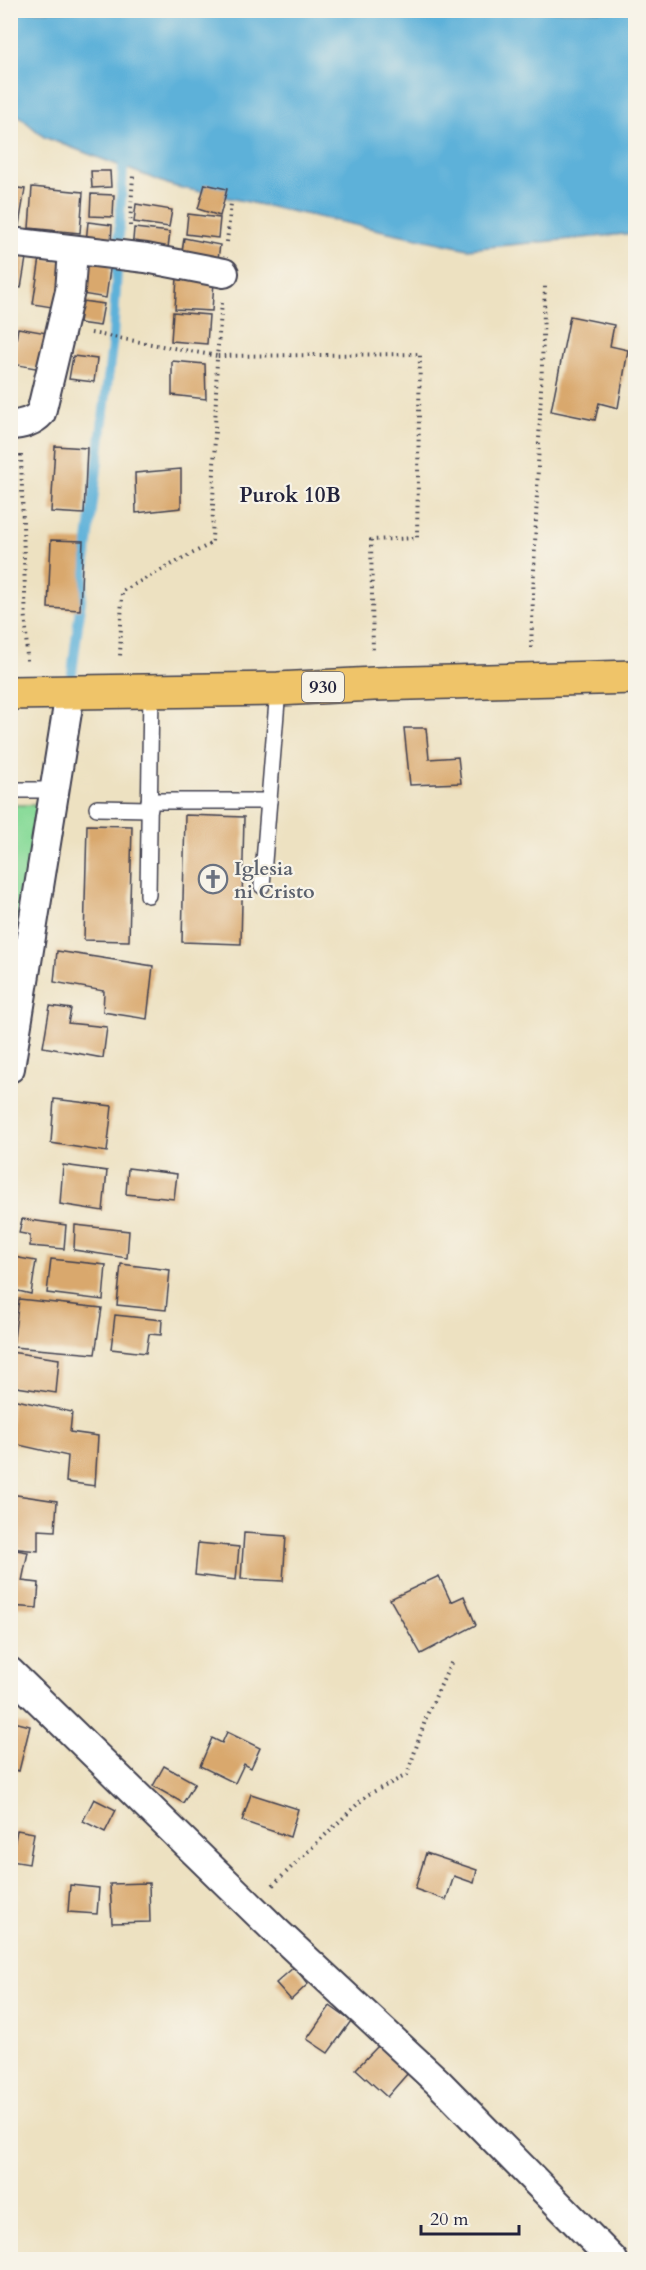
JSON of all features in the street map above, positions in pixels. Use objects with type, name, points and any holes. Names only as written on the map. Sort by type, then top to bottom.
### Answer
[{"type":"main road","name":"930","points":[[19,693],[278,689],[636,677]]},
{"type":"street","points":[[10,242],[128,256],[224,273]]},
{"type":"street","points":[[15,425],[37,417],[41,413],[70,291],[73,251]]},
{"type":"street","points":[[10,1068],[70,693]]},
{"type":"street","points":[[10,1672],[251,1906],[438,2082],[613,2259]]},
{"type":"lane","points":[[262,886],[278,689]]},
{"type":"lane","points":[[135,692],[149,805],[148,895]]},
{"type":"lane","points":[[10,790],[54,790]]},
{"type":"lane","points":[[97,808],[269,801]]},
{"type":"path","points":[[128,256],[133,175]]},
{"type":"path","points":[[135,692],[122,591],[212,543],[217,356],[231,203]]},
{"type":"path","points":[[530,680],[544,286]]},
{"type":"path","points":[[60,329],[217,356],[420,354],[417,538],[371,540],[374,684]]},
{"type":"path","points":[[15,425],[19,693]]},
{"type":"path","points":[[251,1906],[367,1795],[407,1775],[427,1715],[452,1661]]},
{"type":"green space","points":[[11,805],[38,805],[11,979]]},
{"type":"water","points":[[10,11],[635,11],[635,233],[468,249],[173,186],[44,137],[11,109]]},
{"type":"building","points":[[91,171],[110,171],[111,187],[92,188]]},
{"type":"building","points":[[205,184],[227,189],[220,216],[198,209]]},
{"type":"building","points":[[10,187],[25,189],[19,225],[10,224]]},
{"type":"building","points":[[32,187],[83,192],[80,233],[29,228]]},
{"type":"building","points":[[91,194],[114,195],[113,217],[90,216]]},
{"type":"building","points":[[136,204],[172,210],[169,227],[134,222]]},
{"type":"building","points":[[188,214],[220,218],[218,238],[186,234]]},
{"type":"building","points":[[88,222],[112,225],[111,244],[86,242]]},
{"type":"building","points":[[134,228],[170,232],[167,256],[132,252]]},
{"type":"building","points":[[184,238],[220,245],[217,265],[181,259]]},
{"type":"building","points":[[10,255],[26,258],[21,288],[10,286]]},
{"type":"building","points":[[40,258],[65,262],[58,308],[33,304]]},
{"type":"building","points":[[87,259],[111,262],[106,298],[82,294]]},
{"type":"building","points":[[177,278],[214,281],[212,311],[175,309]]},
{"type":"building","points":[[82,301],[104,304],[100,326],[79,323]]},
{"type":"building","points":[[173,312],[209,315],[207,344],[171,341]]},
{"type":"building","points":[[570,316],[614,325],[610,346],[628,350],[618,408],[599,403],[595,420],[551,411]]},
{"type":"building","points":[[18,328],[47,333],[41,369],[12,364]]},
{"type":"building","points":[[73,356],[97,359],[94,382],[69,379]]},
{"type":"building","points":[[172,361],[205,364],[206,399],[172,395]]},
{"type":"building","points":[[55,446],[87,448],[84,514],[51,512]]},
{"type":"building","points":[[181,469],[181,508],[136,513],[135,473]]},
{"type":"building","points":[[51,540],[83,541],[80,610],[48,608]]},
{"type":"building","points":[[404,728],[426,728],[429,759],[458,757],[461,783],[410,785]]},
{"type":"building","name":"Iglesia ni Cristo","points":[[185,815],[244,817],[241,944],[182,942]]},
{"type":"building","points":[[87,825],[132,826],[129,941],[84,940]]},
{"type":"building","points":[[57,951],[153,966],[147,1019],[103,1012],[104,991],[54,982]]},
{"type":"building","points":[[50,1006],[71,1009],[68,1023],[107,1027],[103,1058],[43,1047]]},
{"type":"building","points":[[54,1099],[112,1106],[107,1152],[51,1143]]},
{"type":"building","points":[[63,1165],[107,1171],[103,1211],[60,1204]]},
{"type":"building","points":[[128,1168],[177,1174],[174,1199],[126,1194]]},
{"type":"building","points":[[22,1219],[66,1225],[64,1249],[30,1246],[30,1235],[19,1233]]},
{"type":"building","points":[[75,1225],[129,1231],[127,1258],[74,1250]]},
{"type":"building","points":[[14,1257],[36,1261],[31,1294],[10,1289]]},
{"type":"building","points":[[51,1259],[106,1265],[103,1300],[47,1293]]},
{"type":"building","points":[[121,1264],[170,1270],[166,1310],[117,1305]]},
{"type":"building","points":[[19,1299],[102,1308],[95,1354],[13,1347]]},
{"type":"building","points":[[115,1315],[162,1320],[161,1335],[149,1334],[146,1353],[111,1349]]},
{"type":"building","points":[[10,1352],[59,1359],[56,1393],[10,1386]]},
{"type":"building","points":[[12,1399],[72,1412],[70,1432],[98,1436],[95,1486],[66,1482],[68,1456],[10,1443]]},
{"type":"building","points":[[10,1494],[57,1501],[55,1531],[38,1530],[38,1551],[10,1548]]},
{"type":"building","points":[[244,1533],[286,1536],[283,1581],[241,1579]]},
{"type":"building","points":[[198,1543],[239,1547],[236,1580],[195,1575]]},
{"type":"building","points":[[10,1549],[28,1552],[22,1581],[39,1583],[37,1608],[10,1606]]},
{"type":"building","points":[[439,1576],[451,1602],[464,1596],[476,1625],[421,1654],[390,1599]]},
{"type":"building","points":[[10,1721],[30,1726],[19,1771],[10,1769]]},
{"type":"building","points":[[227,1732],[260,1748],[251,1768],[244,1764],[235,1783],[200,1766],[212,1738],[222,1743]]},
{"type":"building","points":[[164,1766],[195,1783],[183,1803],[153,1786]]},
{"type":"building","points":[[251,1794],[298,1809],[290,1837],[242,1821]]},
{"type":"building","points":[[94,1799],[116,1810],[105,1832],[83,1821]]},
{"type":"building","points":[[17,1830],[34,1833],[29,1864],[11,1861]]},
{"type":"building","points":[[426,1853],[477,1870],[474,1883],[454,1876],[446,1900],[415,1889]]},
{"type":"building","points":[[149,1883],[150,1922],[112,1923],[110,1884]]},
{"type":"building","points":[[70,1885],[99,1888],[97,1914],[68,1912]]},
{"type":"building","points":[[294,1967],[308,1984],[291,2000],[276,1983]]},
{"type":"building","points":[[330,2006],[351,2021],[328,2053],[307,2039]]},
{"type":"building","points":[[378,2046],[408,2073],[387,2097],[356,2069]]},
{"type":"waterway","points":[[70,690],[113,337],[123,167]]},
{"type":"place","name":"Iglesia ni Cristo","points":[[213,879]]},
{"type":"district","name":"Purok 10B","points":[[290,495]]}]
